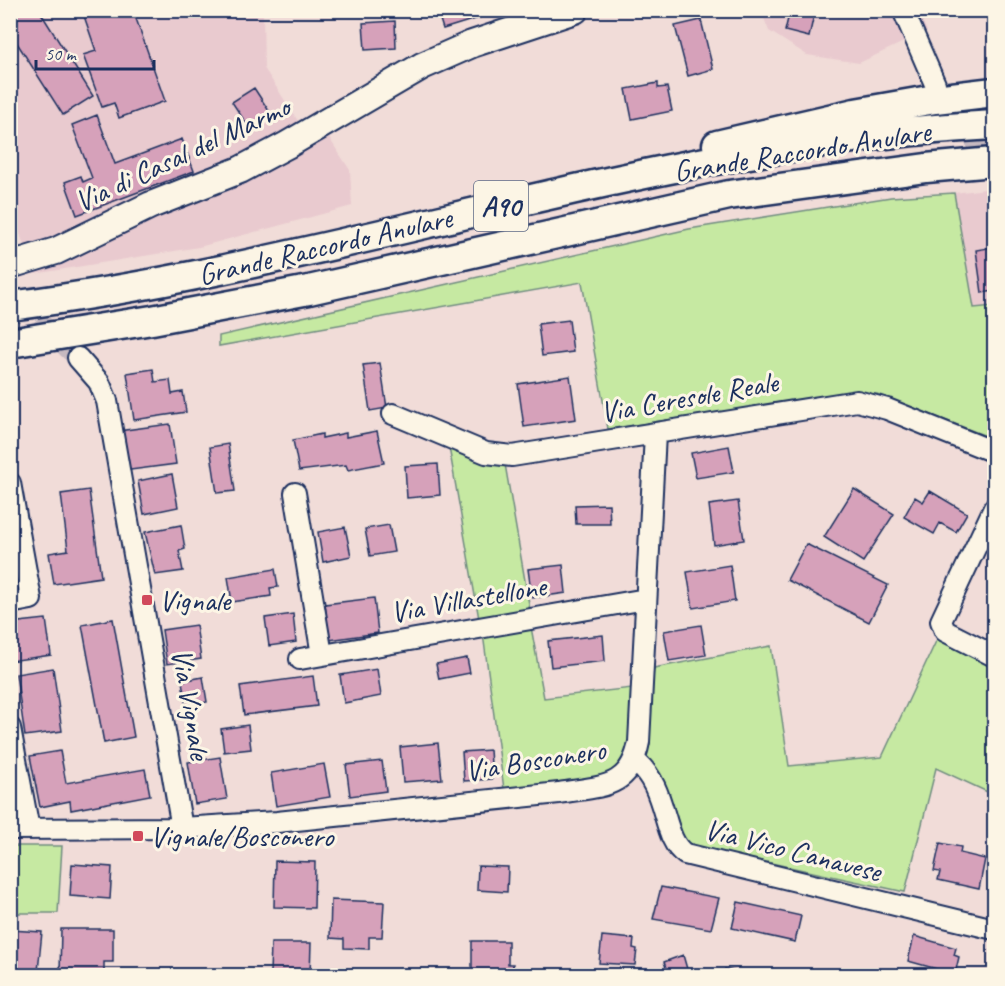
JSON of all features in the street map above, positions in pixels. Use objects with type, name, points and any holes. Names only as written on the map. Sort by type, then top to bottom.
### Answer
[{"type":"highway","points":[[631,177],[724,143],[763,132],[855,113],[994,92]]},
{"type":"highway","name":"Grande Raccordo Anulare","points":[[10,306],[136,287],[227,269],[631,177],[808,145],[994,125]]},
{"type":"highway","name":"Grande Raccordo Anulare","points":[[10,343],[152,320],[309,290],[729,195],[926,168],[994,162]]},
{"type":"main road","name":"Via di Casal del Marmo","points":[[10,265],[44,256],[132,213],[240,170],[422,66],[472,44],[575,10]]},
{"type":"street","points":[[903,10],[935,84]]},
{"type":"street","name":"Via Vignale","points":[[78,358],[99,382],[107,401],[182,828]]},
{"type":"street","name":"Via Ceresole Reale","points":[[393,414],[486,453],[502,456],[655,434],[831,403],[857,401],[887,409],[994,452]]},
{"type":"street","name":"Via Bosconero","points":[[182,828],[277,822],[559,793],[618,781],[626,774],[634,760],[640,729],[655,434]]},
{"type":"street","points":[[10,483],[31,599],[10,603]]},
{"type":"street","points":[[295,493],[322,655]]},
{"type":"street","points":[[994,508],[941,621],[945,631],[994,656]]},
{"type":"street","name":"Via Villastellone","points":[[300,659],[646,599]]},
{"type":"street","points":[[10,728],[20,829],[182,828]]},
{"type":"street","name":"Via Vico Canavese","points":[[634,760],[653,780],[675,847],[685,854],[994,930]]},
{"type":"shaded area","points":[[10,11],[263,11],[264,68],[309,138],[327,135],[350,170],[352,206],[199,247],[34,274],[11,208]]},
{"type":"shaded area","points":[[761,11],[918,11],[927,31],[859,63],[807,55],[769,31]]},
{"type":"shaded area","points":[[994,188],[994,306],[974,309],[954,193]]},
{"type":"green space","points":[[954,193],[974,308],[994,306],[994,439],[877,394],[845,393],[608,429],[582,282],[219,346],[219,336],[689,229],[891,197]]},
{"type":"green space","points":[[449,447],[505,464],[530,610],[479,619]]},
{"type":"green space","points":[[531,627],[544,698],[632,688],[628,751],[624,763],[606,776],[504,789],[483,634]]},
{"type":"green space","points":[[938,637],[994,664],[994,795],[936,768],[905,892],[684,844],[669,797],[645,754],[654,668],[771,646],[789,766],[882,757]]},
{"type":"green space","points":[[11,846],[62,846],[58,913],[11,913]]},
{"type":"building","points":[[22,10],[39,10],[93,96],[63,115],[10,32],[10,18]]},
{"type":"building","points":[[82,10],[133,10],[165,101],[119,118],[114,103],[102,107],[83,55],[96,51]]},
{"type":"building","points":[[437,10],[480,10],[482,17],[443,29]]},
{"type":"building","points":[[790,10],[815,10],[809,37],[785,31]]},
{"type":"building","points":[[701,20],[713,69],[688,76],[675,26]]},
{"type":"building","points":[[395,21],[396,48],[365,50],[363,23]]},
{"type":"building","points":[[658,83],[658,88],[667,87],[672,111],[632,119],[626,89]]},
{"type":"building","points":[[254,88],[271,114],[249,128],[232,102]]},
{"type":"building","points":[[97,115],[115,164],[182,139],[194,171],[77,215],[65,182],[81,176],[83,182],[92,178],[72,125]]},
{"type":"building","points":[[994,247],[994,291],[982,293],[976,250]]},
{"type":"building","points":[[569,320],[573,352],[542,356],[538,324]]},
{"type":"building","points":[[380,363],[387,408],[370,411],[363,365]]},
{"type":"building","points":[[153,369],[155,382],[170,380],[172,394],[183,392],[186,412],[134,420],[127,373]]},
{"type":"building","points":[[570,376],[576,419],[524,427],[518,384]]},
{"type":"building","points":[[170,424],[176,464],[123,471],[118,431]]},
{"type":"building","points":[[377,431],[384,463],[348,470],[346,465],[299,471],[293,440],[322,434],[322,438],[346,433],[346,437]]},
{"type":"building","points":[[228,444],[235,491],[217,493],[210,447]]},
{"type":"building","points":[[729,446],[734,472],[696,478],[691,453]]},
{"type":"building","points":[[438,464],[440,495],[407,498],[405,466]]},
{"type":"building","points":[[172,474],[178,507],[144,514],[138,481]]},
{"type":"building","points":[[854,489],[894,514],[863,562],[824,537]]},
{"type":"building","points":[[89,490],[101,577],[54,584],[49,553],[68,550],[61,494]]},
{"type":"building","points":[[930,491],[967,513],[956,532],[940,523],[934,534],[904,517],[915,497],[923,502]]},
{"type":"building","points":[[738,501],[744,540],[714,545],[709,505]]},
{"type":"building","points":[[609,504],[610,524],[576,524],[575,505]]},
{"type":"building","points":[[181,525],[185,549],[179,551],[183,571],[155,575],[145,532]]},
{"type":"building","points":[[389,525],[394,552],[370,556],[365,529]]},
{"type":"building","points":[[345,527],[351,556],[323,562],[318,532]]},
{"type":"building","points":[[806,544],[888,585],[869,622],[787,580]]},
{"type":"building","points":[[563,565],[566,593],[532,598],[528,569]]},
{"type":"building","points":[[730,565],[735,601],[693,608],[687,572]]},
{"type":"building","points":[[275,569],[278,587],[270,588],[271,596],[232,602],[228,577]]},
{"type":"building","points":[[374,598],[378,633],[329,640],[325,604]]},
{"type":"building","points":[[293,614],[296,642],[269,646],[265,618]]},
{"type":"building","points":[[46,619],[51,655],[10,661],[10,623]]},
{"type":"building","points":[[113,619],[134,737],[104,743],[82,625]]},
{"type":"building","points":[[196,625],[201,659],[167,664],[162,630]]},
{"type":"building","points":[[701,625],[706,655],[669,661],[664,631]]},
{"type":"building","points":[[603,635],[605,661],[551,667],[548,641]]},
{"type":"building","points":[[467,658],[470,673],[439,679],[436,664]]},
{"type":"building","points":[[53,668],[62,731],[25,736],[16,674]]},
{"type":"building","points":[[377,669],[381,696],[344,703],[340,675]]},
{"type":"building","points":[[313,676],[317,706],[244,715],[240,686]]},
{"type":"building","points":[[203,677],[207,702],[186,706],[182,681]]},
{"type":"building","points":[[248,725],[251,749],[224,752],[221,729]]},
{"type":"building","points":[[438,743],[442,779],[403,782],[400,747]]},
{"type":"building","points":[[490,750],[492,779],[464,781],[462,752]]},
{"type":"building","points":[[60,751],[66,783],[145,769],[150,795],[71,810],[70,801],[40,807],[30,756]]},
{"type":"building","points":[[220,757],[227,799],[195,804],[188,762]]},
{"type":"building","points":[[382,761],[386,791],[350,796],[346,765]]},
{"type":"building","points":[[324,764],[330,797],[276,806],[271,773]]},
{"type":"building","points":[[940,843],[961,847],[960,853],[985,859],[979,889],[938,880],[940,872],[934,871]]},
{"type":"building","points":[[275,861],[315,862],[314,908],[274,907]]},
{"type":"building","points":[[72,864],[112,867],[110,899],[70,896]]},
{"type":"building","points":[[478,866],[508,867],[507,892],[477,890]]},
{"type":"building","points":[[661,887],[719,898],[711,929],[653,919]]},
{"type":"building","points":[[331,900],[384,902],[382,937],[369,937],[369,949],[344,948],[344,939],[330,938]]},
{"type":"building","points":[[738,902],[801,916],[795,942],[732,928]]},
{"type":"building","points":[[61,929],[113,929],[113,962],[104,962],[104,974],[60,974]]},
{"type":"building","points":[[10,930],[42,932],[38,971],[10,968]]},
{"type":"building","points":[[602,936],[634,939],[633,948],[637,949],[635,965],[599,963]]},
{"type":"building","points":[[914,936],[956,948],[954,955],[959,957],[955,974],[908,961]]},
{"type":"building","points":[[472,941],[508,941],[508,964],[513,964],[512,976],[472,976]]},
{"type":"building","points":[[271,943],[311,943],[310,975],[270,974]]},
{"type":"building","points":[[683,955],[689,976],[669,976],[664,962]]},
{"type":"building","points":[[725,969],[753,976],[723,976]]},
{"type":"tunnel","points":[[938,89],[994,167]]},
{"type":"tunnel","points":[[15,299],[78,358]]},
{"type":"place","name":"Vignale","points":[[147,600]]},
{"type":"place","name":"Vignale/Bosconero","points":[[138,836]]}]
